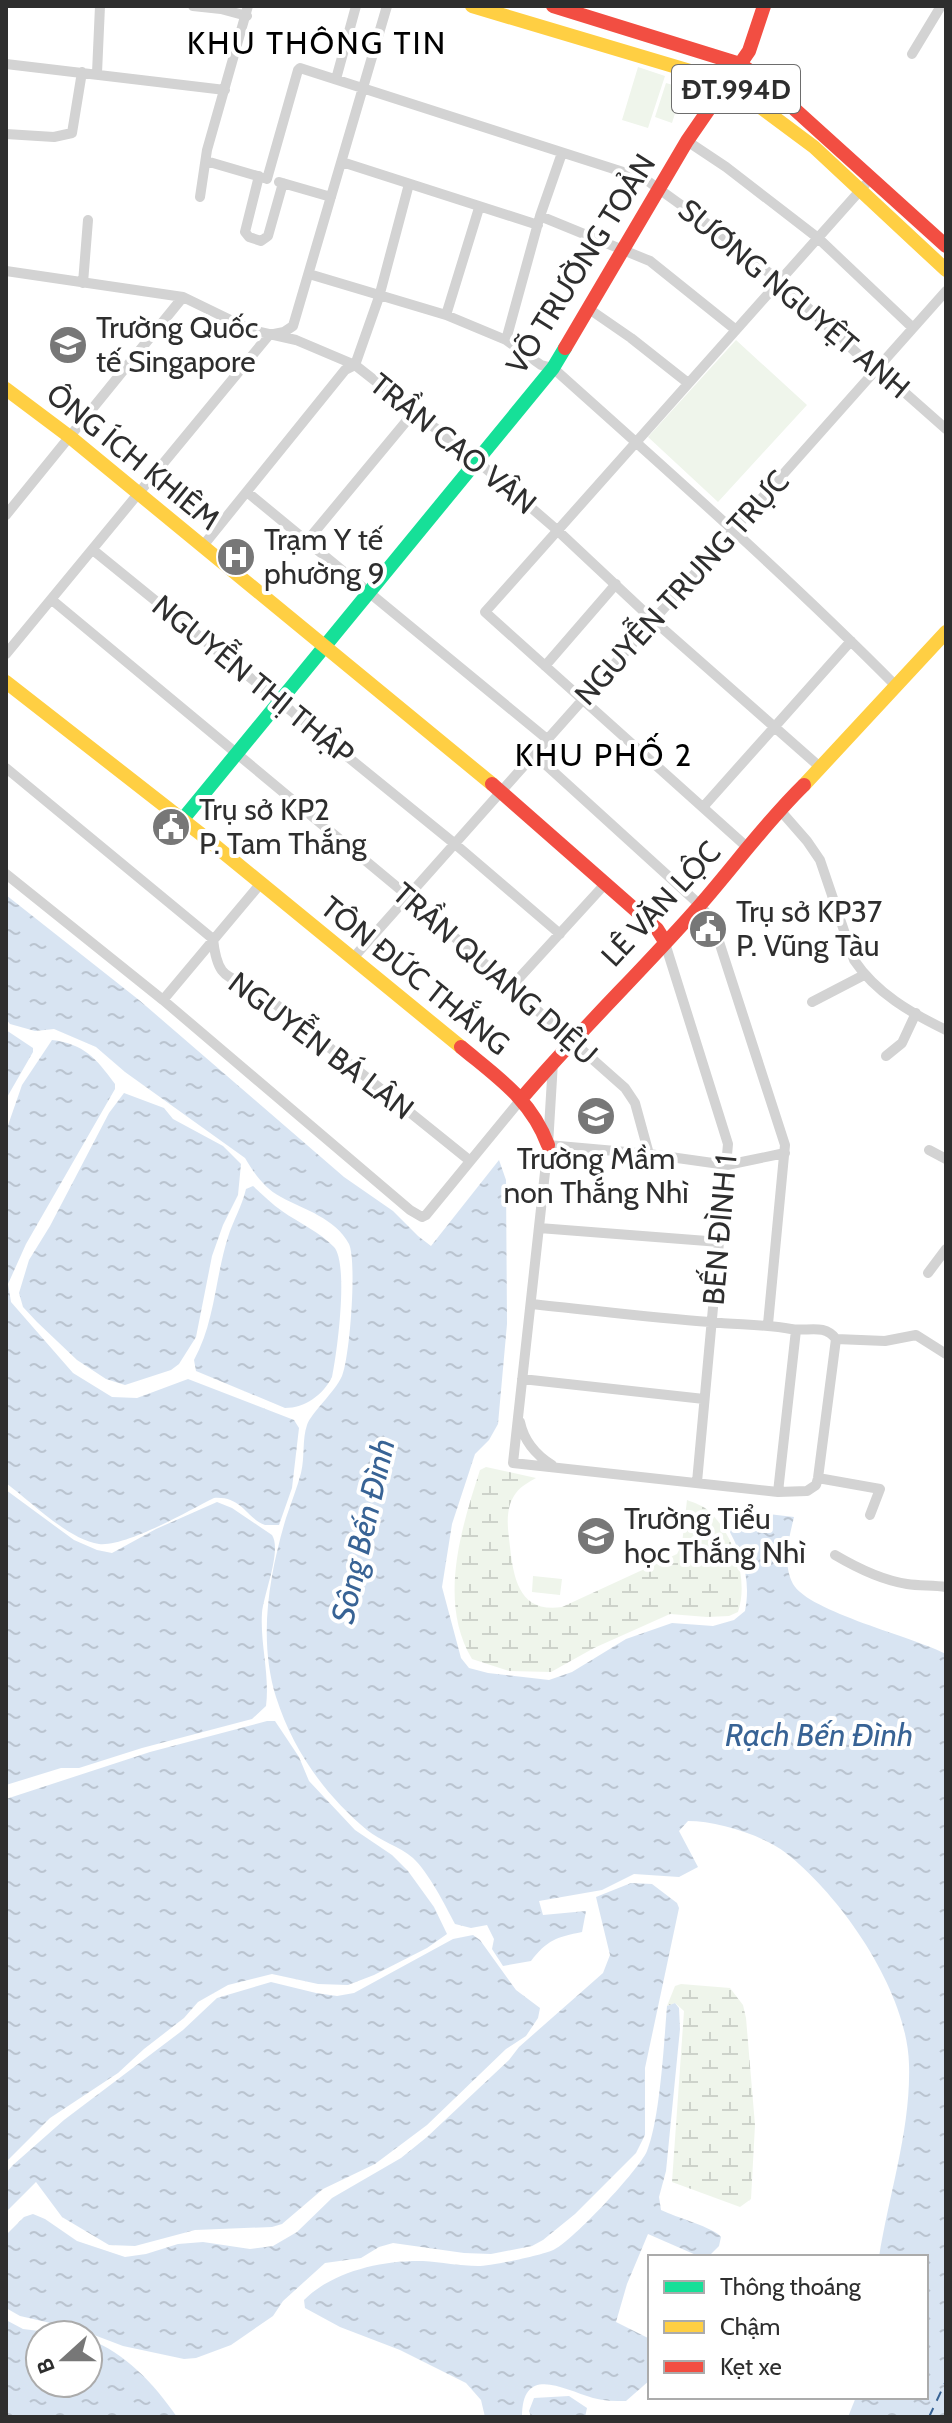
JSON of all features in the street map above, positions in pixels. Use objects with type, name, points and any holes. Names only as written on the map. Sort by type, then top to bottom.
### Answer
[{"type":"street","points":[[97,73],[100,6]]},
{"type":"street","points":[[193,6],[248,11],[206,161],[200,197]]},
{"type":"street","points":[[336,79],[356,6]]},
{"type":"street","points":[[6,654],[269,335],[284,332],[293,326],[387,6]]},
{"type":"street","name":"ĐT.994D","points":[[472,6],[727,82],[757,101],[946,246]]},
{"type":"street","name":"ĐT.994D","points":[[553,6],[740,64],[759,77],[866,183],[946,270]]},
{"type":"street","name":"VÕ TRƯỜNG TOẢN","points":[[183,819],[553,368],[687,141],[749,51],[764,6]]},
{"type":"street","points":[[912,54],[941,6]]},
{"type":"street","points":[[346,41],[375,50]]},
{"type":"street","points":[[6,64],[225,90]]},
{"type":"street","name":"SƯƠNG NGUYỆT ANH","points":[[263,177],[298,70],[305,69],[645,179],[779,281],[875,370],[886,376],[946,429]]},
{"type":"street","points":[[6,134],[54,137],[72,133],[82,72]]},
{"type":"street","points":[[687,141],[818,238],[913,328]]},
{"type":"street","points":[[506,340],[539,220],[562,153]]},
{"type":"street","points":[[206,161],[331,197]]},
{"type":"street","points":[[342,162],[479,208],[539,220],[625,249],[650,261],[736,330]]},
{"type":"street","points":[[263,177],[245,232],[247,237],[261,241],[268,236],[283,183]]},
{"type":"street","points":[[748,848],[485,612],[866,183]]},
{"type":"street","points":[[202,547],[345,370],[355,365],[379,297],[409,184]]},
{"type":"street","points":[[446,315],[479,208]]},
{"type":"street","points":[[83,283],[88,220]]},
{"type":"street","name":"TRẦN CAO VÂN","points":[[6,271],[183,297],[251,330],[296,340],[355,365],[477,461],[557,530],[653,620],[821,768]]},
{"type":"street","points":[[309,274],[446,315],[506,340],[541,365],[553,368],[851,641],[896,686]]},
{"type":"street","name":"NGUYỄN TRUNG TRỰC","points":[[354,957],[946,291]]},
{"type":"street","points":[[6,515],[183,297]]},
{"type":"street","points":[[589,309],[688,383]]},
{"type":"street","name":"ÔNG ÍCH KHIÊM","points":[[6,389],[70,437],[501,792],[657,929],[664,940]]},
{"type":"street","points":[[307,541],[414,412]]},
{"type":"street","points":[[247,492],[547,739]]},
{"type":"street","name":"NGUYỄN THỊ THẬP","points":[[93,550],[455,844],[560,934]]},
{"type":"street","points":[[545,666],[616,584]]},
{"type":"street","name":"TRẦN QUANG DIỆU","points":[[52,600],[408,896],[632,1097],[649,1154]]},
{"type":"street","name":"LÊ VĂN LỘC","points":[[163,1000],[422,1217],[570,1041],[700,905],[779,809],[821,768],[946,632]]},
{"type":"street","points":[[704,806],[851,641]]},
{"type":"street","name":"TÔN ĐỨC THẮNG","points":[[6,682],[183,819],[522,1098],[540,1123],[548,1145]]},
{"type":"street","points":[[534,754],[700,905],[712,920],[784,1137],[768,1324]]},
{"type":"street","name":"NGUYỄN BÁ LÂN","points":[[6,768],[213,939],[215,963],[230,979],[263,994],[469,1160]]},
{"type":"street","points":[[779,809],[820,860],[854,960],[864,975],[878,990],[946,1030]]},
{"type":"street","points":[[6,874],[163,1000],[261,883]]},
{"type":"street","points":[[511,987],[606,883]]},
{"type":"street","name":"BẾN ĐÌNH 1","points":[[664,940],[728,1144],[697,1482]]},
{"type":"street","points":[[812,1002],[864,975]]},
{"type":"street","points":[[886,1056],[902,1043],[916,1013]]},
{"type":"street","name":"TÔN ĐỨC THẮNG","points":[[554,1060],[548,1145],[513,1463],[556,1467]]},
{"type":"street","points":[[548,1145],[727,1165],[785,1153]]},
{"type":"street","points":[[929,1150],[946,1159]]},
{"type":"street","points":[[539,1228],[720,1242]]},
{"type":"street","points":[[928,1273],[946,1249]]},
{"type":"street","points":[[518,1416],[529,1445],[536,1454],[556,1467],[778,1492],[807,1491],[816,1485],[818,1478],[836,1339],[829,1330],[713,1323],[531,1304]]},
{"type":"street","points":[[778,1492],[796,1330]]},
{"type":"street","points":[[836,1339],[885,1341],[916,1335],[946,1354]]},
{"type":"street","points":[[522,1379],[704,1399]]},
{"type":"street","points":[[818,1478],[880,1489],[870,1515]]},
{"type":"street","points":[[835,1555],[892,1580],[946,1587]]},
{"type":"green space","points":[[638,67],[665,76],[648,128],[622,120]]},
{"type":"green space","points":[[666,83],[683,88],[672,123],[655,117]]},
{"type":"green space","points":[[736,340],[807,405],[718,502],[648,437]]},
{"type":"green space","points":[[486,1467],[536,1478],[516,1493],[508,1519],[517,1583],[528,1600],[548,1608],[562,1607],[677,1554],[682,1544],[687,1500],[710,1512],[732,1545],[742,1586],[738,1612],[729,1616],[707,1617],[670,1614],[594,1648],[551,1672],[509,1671],[472,1659],[456,1614],[456,1565],[480,1470]]},
{"type":"green space","points":[[533,1576],[562,1579],[560,1595],[532,1592]]},
{"type":"green space","points":[[675,1986],[730,1988],[743,2005],[755,2125],[751,2199],[740,2207],[672,2182],[684,2011],[675,2003],[667,2006]]},
{"type":"water","name":"Rạch Bến Đình","points":[[6,895],[139,1000],[344,1177],[393,1211],[431,1246],[499,1160],[506,1180],[507,1324],[498,1424],[489,1440],[475,1454],[452,1524],[442,1587],[461,1658],[469,1668],[549,1680],[572,1672],[626,1639],[672,1623],[713,1626],[734,1620],[745,1611],[745,1570],[730,1532],[716,1508],[794,1517],[788,1568],[793,1584],[803,1594],[840,1614],[946,1654],[946,2417],[848,2417],[855,2399],[928,2399],[928,2255],[879,2255],[907,2113],[909,2064],[897,2006],[868,1948],[829,1894],[786,1853],[739,1830],[688,1821],[679,1831],[698,1867],[679,1877],[634,1874],[602,1890],[539,1901],[543,1915],[586,1911],[582,1932],[553,1940],[531,1961],[503,1966],[492,1949],[494,1939],[487,1925],[471,1928],[455,1924],[419,1864],[408,1854],[372,1834],[337,1801],[301,1753],[283,1716],[271,1675],[267,1630],[271,1584],[280,1540],[301,1473],[307,1425],[339,1382],[345,1366],[352,1288],[349,1244],[328,1221],[269,1189],[245,1158],[125,1072],[96,1047],[54,1029],[35,1031],[10,1024],[6,1019]]},
{"type":"water","points":[[6,1030],[33,1048],[33,1052],[6,1099]]},
{"type":"water","points":[[52,1040],[73,1045],[88,1054],[115,1084],[115,1089],[26,1244],[8,1284],[11,1302],[73,1373],[112,1397],[137,1398],[188,1379],[294,1420],[299,1428],[292,1488],[279,1525],[265,1525],[231,1500],[214,1498],[125,1540],[99,1544],[63,1528],[6,1483],[6,1131],[22,1085]]},
{"type":"water","points":[[124,1093],[164,1108],[173,1119],[223,1146],[241,1164],[238,1195],[212,1256],[196,1337],[179,1364],[171,1370],[125,1385],[106,1379],[77,1360],[23,1307],[19,1293],[29,1260],[109,1113]]},
{"type":"water","points":[[253,1186],[278,1208],[334,1247],[341,1271],[337,1349],[332,1377],[313,1399],[300,1406],[285,1408],[196,1371],[194,1360],[211,1315],[228,1237],[246,1189]]},
{"type":"water","points":[[6,1490],[74,1540],[112,1553],[217,1502],[232,1508],[272,1535],[275,1542],[274,1561],[262,1613],[266,1706],[252,1719],[79,1768],[61,1768],[6,1785]]},
{"type":"water","points":[[275,1721],[299,1757],[309,1781],[355,1830],[392,1855],[408,1871],[434,1907],[447,1934],[427,1948],[348,1985],[318,1984],[272,1974],[228,1985],[198,2002],[184,2018],[118,2073],[50,2118],[6,2162],[6,1799],[150,1752]]},
{"type":"water","points":[[631,1883],[652,1884],[677,1903],[679,1908],[645,2068],[645,2135],[636,2153],[575,2214],[543,2240],[532,2246],[491,2254],[393,2243],[361,2258],[325,2263],[283,2301],[273,2316],[231,2345],[196,2358],[184,2359],[104,2339],[104,2319],[33,2319],[6,2308],[6,2235],[24,2217],[33,2214],[77,2241],[125,2257],[178,2244],[203,2242],[250,2249],[273,2246],[297,2232],[332,2198],[401,2158],[427,2137],[519,2047],[603,1973],[610,1955],[596,1897]]},
{"type":"water","points":[[473,1935],[480,1940],[516,1990],[540,2008],[538,2018],[526,2036],[506,2049],[427,2125],[375,2164],[323,2189],[282,2224],[195,2230],[135,2246],[109,2245],[62,2217],[36,2182],[6,2212],[6,2173],[13,2165],[64,2120],[183,2030],[217,1998],[271,1982],[337,1996],[354,1993],[453,1939]]},
{"type":"water","points":[[675,2003],[679,2008],[680,2029],[666,2171],[659,2197],[661,2210],[703,2226],[721,2237],[719,2246],[710,2255],[696,2255],[648,2234],[627,2284],[616,2322],[648,2338],[648,2382],[626,2401],[601,2400],[557,2386],[537,2385],[529,2390],[522,2417],[485,2417],[481,2400],[466,2383],[400,2350],[340,2327],[305,2308],[304,2300],[316,2290],[359,2269],[408,2261],[484,2266],[540,2254],[564,2243],[619,2188],[647,2151],[658,2101],[667,2006]]},
{"type":"water","points":[[6,2320],[24,2329],[24,2399],[104,2399],[104,2346],[138,2371],[177,2417],[6,2417]]},
{"type":"water","points":[[569,2396],[587,2408],[585,2417],[531,2417],[529,2411],[534,2398]]},
{"type":"ferry route","points":[[929,2417],[946,2381]]},
{"type":"traffic: fast","points":[[183,819],[553,368],[565,348]]},
{"type":"traffic: slow","points":[[472,6],[727,82],[814,147],[946,270]]},
{"type":"traffic: slow","points":[[6,389],[70,437],[492,784]]},
{"type":"traffic: slow","points":[[804,785],[946,632]]},
{"type":"traffic: slow","points":[[6,682],[202,835],[461,1047]]},
{"type":"traffic: jam","points":[[553,6],[740,64],[759,77],[946,246]]},
{"type":"traffic: jam","points":[[565,348],[687,141],[749,51],[764,6]]},
{"type":"traffic: jam","points":[[492,784],[657,929],[664,940]]},
{"type":"traffic: jam","points":[[522,1098],[678,929],[804,785]]},
{"type":"traffic: jam","points":[[461,1047],[522,1102],[548,1145]]},
{"type":"place","name":"Trường Quốc tế Singapore","points":[[68,345]]},
{"type":"place","name":"Trạm Y tế phường 9","points":[[236,557]]},
{"type":"place","name":"Trụ sở KP2 P. Tam Thắng","points":[[171,827]]},
{"type":"place","name":"Trụ sở KP37 P. Vũng Tàu","points":[[708,929]]},
{"type":"place","name":"Trường Mầm non Thắng Nhì","points":[[596,1116]]},
{"type":"place","name":"Trường Tiểu học Thắng Nhì","points":[[596,1536]]},
{"type":"district","name":"KHU THÔNG TIN","points":[[317,43]]},
{"type":"district","name":"KHU PHỐ 2","points":[[604,755]]},
{"type":"water label","name":"Sông Bến Đình","points":[[363,1531]]}]
